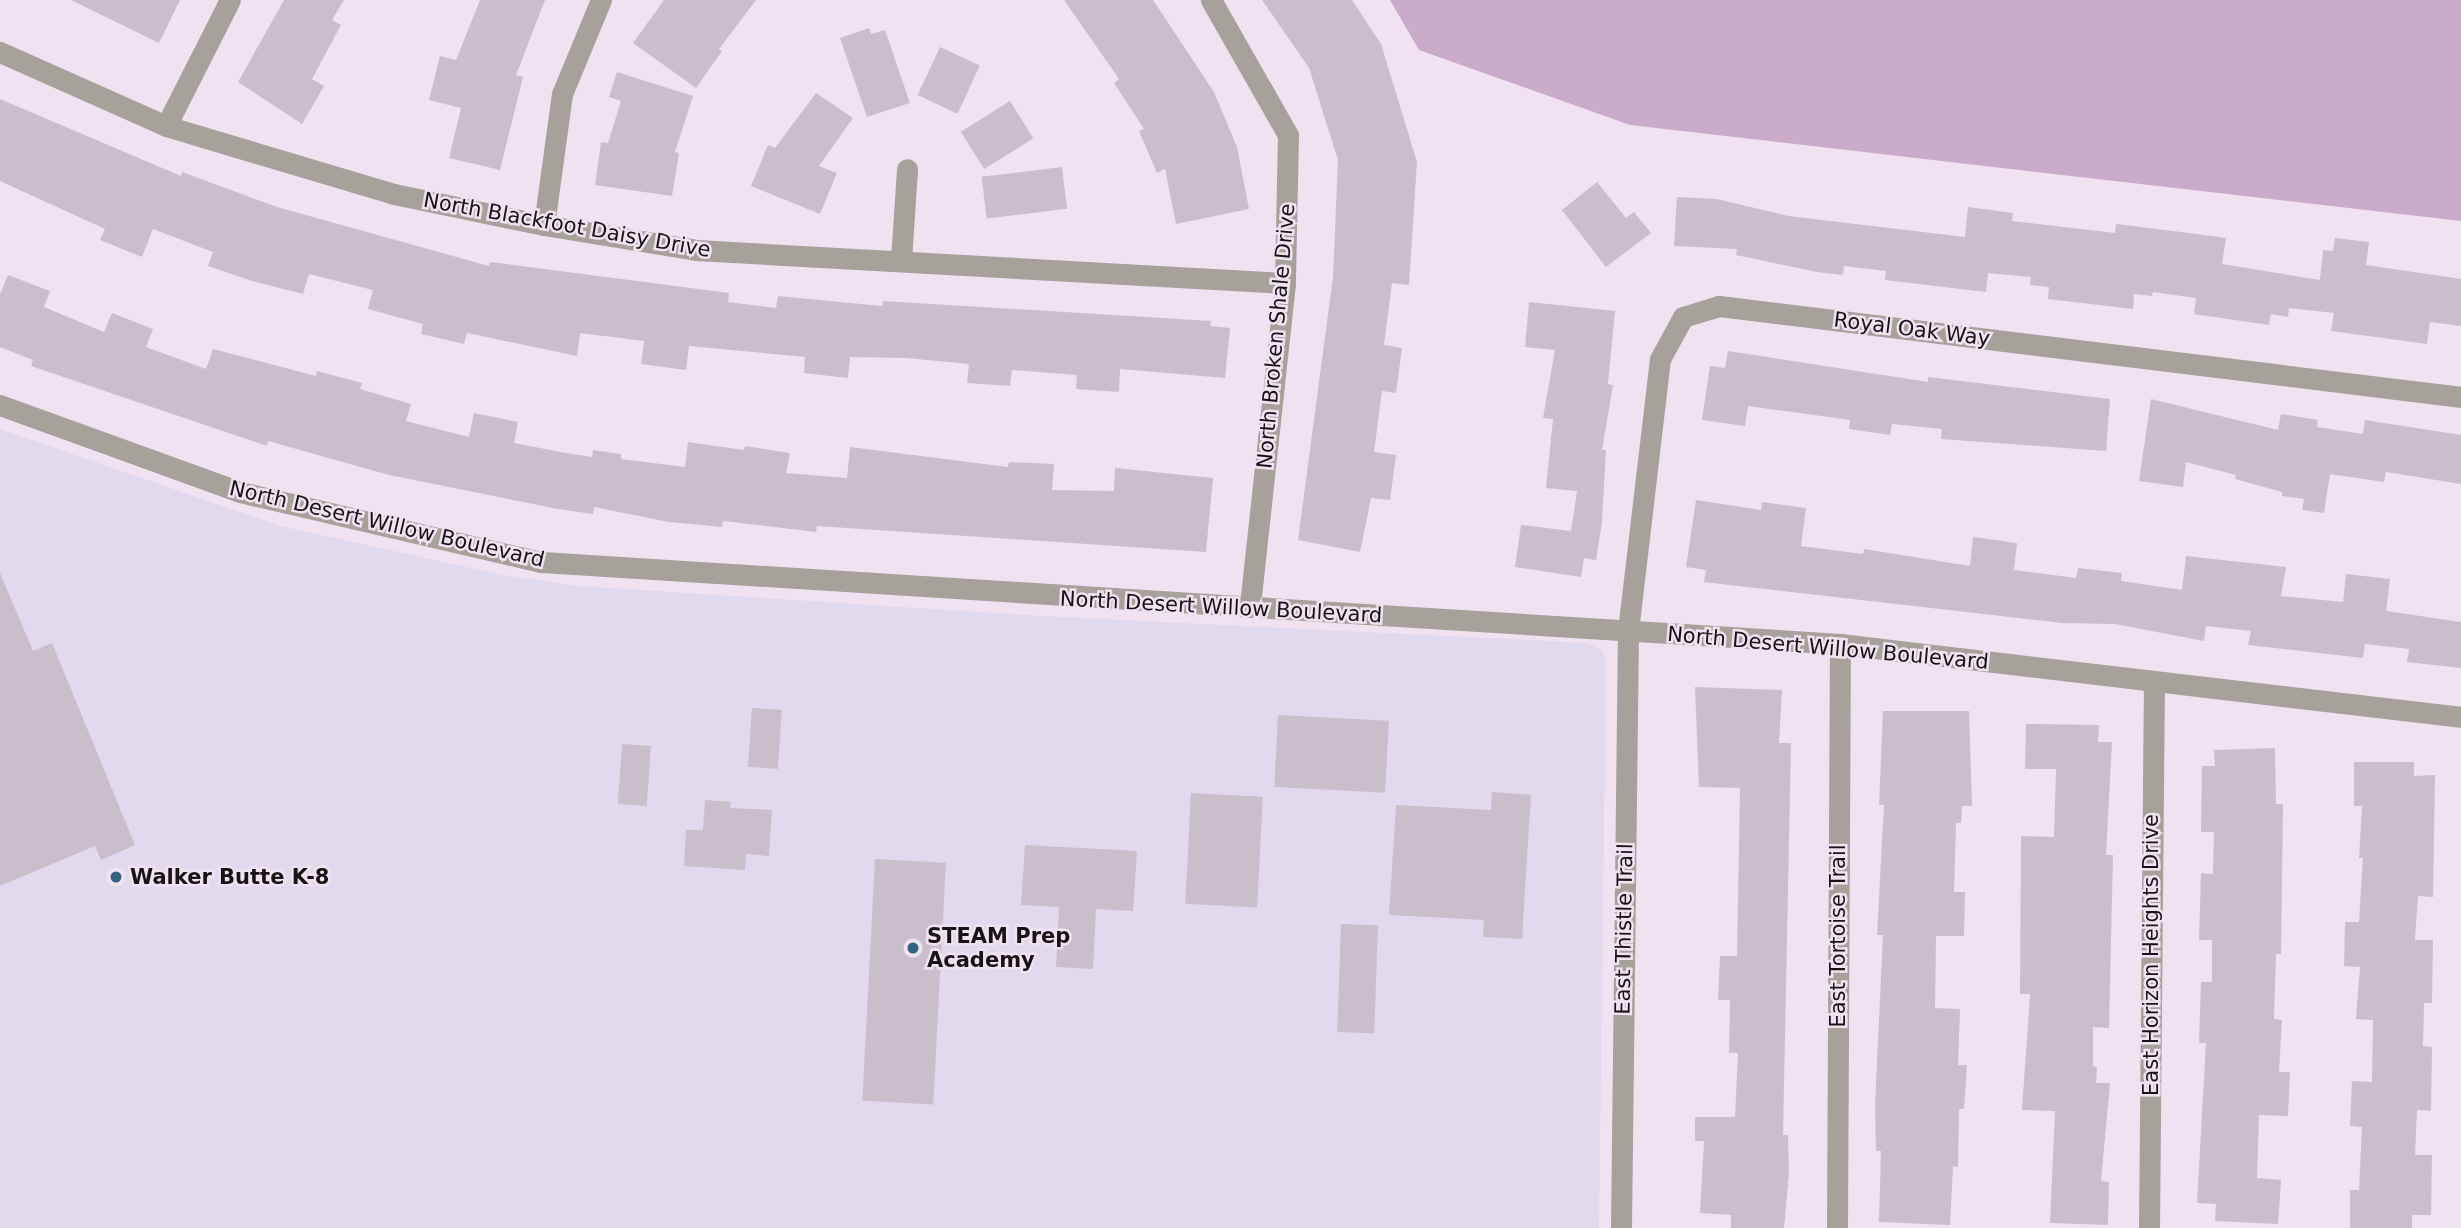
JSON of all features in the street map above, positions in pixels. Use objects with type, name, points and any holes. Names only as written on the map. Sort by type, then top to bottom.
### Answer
[{"type":"street","points":[[166,126],[230,0]]},
{"type":"street","points":[[544,225],[562,93],[601,0]]},
{"type":"street","name":"North Broken Shale Drive","points":[[1211,0],[1288,135],[1285,283],[1250,607]]},
{"type":"street","name":"North Blackfoot Daisy Drive","points":[[0,52],[166,126],[394,194],[544,225],[696,250],[1285,283]]},
{"type":"street","points":[[901,260],[907,169]]},
{"type":"street","name":"Royal Oak Way","points":[[1628,631],[1660,359],[1683,317],[1718,306],[2461,397]]},
{"type":"street","name":"North Desert Willow Boulevard","points":[[0,405],[240,492],[542,562],[1840,645],[2461,717]]},
{"type":"street","name":"East Thistle Trail","points":[[1621,1228],[1628,631]]},
{"type":"street","name":"East Tortoise Trail","points":[[1837,1228],[1840,645]]},
{"type":"street","name":"East Horizon Heights Drive","points":[[2149,1228],[2154,682]]},
{"type":"shaded area","points":[[1390,0],[2461,0],[2461,221],[1630,125],[1419,50]]},
{"type":"shaded area","name":"STEAM Prep Academy","points":[[0,429],[280,526],[503,575],[579,586],[1041,616],[1588,643],[1603,651],[1606,668],[1599,1228],[0,1228]]},
{"type":"building","points":[[71,0],[180,0],[159,43]]},
{"type":"building","points":[[284,0],[344,0],[332,20],[341,25],[312,79],[324,86],[302,124],[238,82]]},
{"type":"building","points":[[480,0],[545,0],[516,75],[523,77],[500,170],[449,158],[461,108],[429,100],[440,56],[456,60]]},
{"type":"building","points":[[664,0],[756,0],[719,49],[722,51],[696,88],[633,43]]},
{"type":"building","points":[[1064,0],[1153,0],[1214,92],[1237,147],[1249,209],[1176,224],[1165,169],[1157,173],[1139,131],[1144,129],[1114,83],[1119,79]]},
{"type":"building","points":[[1262,0],[1352,0],[1381,44],[1417,162],[1409,285],[1392,283],[1384,345],[1402,348],[1396,393],[1382,391],[1374,452],[1396,455],[1390,500],[1371,498],[1360,552],[1298,540],[1333,277],[1338,160],[1309,68]]},
{"type":"building","points":[[869,28],[871,34],[885,30],[910,103],[867,117],[840,38]]},
{"type":"building","points":[[940,47],[980,66],[957,114],[918,95]]},
{"type":"building","points":[[617,72],[693,96],[675,152],[679,153],[672,196],[595,185],[601,142],[608,143],[621,101],[609,97]]},
{"type":"building","points":[[816,93],[853,118],[819,166],[837,173],[820,214],[751,186],[768,145],[775,148]]},
{"type":"building","points":[[0,99],[181,176],[182,172],[277,207],[489,266],[490,262],[729,293],[728,302],[776,308],[778,296],[882,306],[883,301],[1211,321],[1210,326],[1230,328],[1225,378],[1120,369],[1119,392],[1076,389],[1077,375],[1012,370],[1010,386],[967,383],[969,364],[906,358],[850,357],[848,378],[804,373],[805,357],[689,346],[686,370],[641,364],[644,341],[580,333],[577,356],[467,333],[464,344],[421,334],[423,324],[368,309],[373,290],[309,274],[303,294],[252,281],[208,266],[213,252],[153,229],[142,257],[100,240],[105,229],[0,181]]},
{"type":"building","points":[[1010,101],[1033,138],[984,169],[961,132]]},
{"type":"building","points":[[1062,167],[1067,209],[987,219],[982,177]]},
{"type":"building","points":[[1597,182],[1626,218],[1634,212],[1651,233],[1606,267],[1562,210]]},
{"type":"building","points":[[1677,197],[1717,199],[1788,216],[1965,237],[1968,207],[2013,213],[2012,221],[2115,233],[2116,224],[2181,232],[2226,238],[2222,264],[2320,280],[2323,250],[2333,251],[2335,238],[2369,242],[2366,265],[2461,279],[2461,326],[2430,322],[2427,344],[2331,331],[2334,313],[2289,308],[2288,317],[2271,314],[2269,325],[2194,314],[2196,298],[2153,292],[2152,296],[2134,294],[2133,309],[2048,299],[2049,287],[2030,285],[2031,277],[1988,273],[1986,292],[1885,280],[1886,271],[1844,266],[1843,275],[1817,272],[1736,255],[1737,249],[1674,246]]},
{"type":"building","points":[[8,275],[50,291],[44,307],[104,332],[112,313],[153,329],[146,347],[206,369],[213,349],[316,376],[317,371],[362,383],[360,389],[411,404],[406,421],[469,437],[474,413],[518,422],[514,443],[592,457],[593,450],[621,454],[621,459],[685,467],[688,442],[744,450],[745,446],[790,453],[786,473],[847,478],[850,447],[1008,467],[1009,462],[1054,464],[1052,490],[1114,491],[1115,468],[1213,478],[1206,552],[817,526],[816,532],[723,521],[722,527],[669,522],[594,507],[593,514],[558,509],[389,475],[268,441],[267,446],[31,366],[33,360],[0,347],[0,294]]},
{"type":"building","points":[[1529,302],[1615,311],[1608,384],[1613,385],[1602,450],[1606,450],[1602,522],[1596,560],[1584,558],[1581,577],[1515,567],[1521,525],[1571,531],[1577,491],[1546,488],[1553,419],[1543,418],[1555,350],[1525,347]]},
{"type":"building","points":[[1728,351],[1928,382],[1928,377],[2110,399],[2106,451],[1941,439],[1942,429],[1892,424],[1890,435],[1849,429],[1850,420],[1748,406],[1745,426],[1702,420],[1710,366],[1725,368]]},
{"type":"building","points":[[2151,399],[2278,430],[2281,414],[2318,420],[2317,427],[2363,434],[2365,420],[2461,435],[2461,484],[2386,472],[2384,482],[2330,474],[2324,513],[2302,510],[2304,499],[2282,496],[2282,492],[2235,479],[2236,475],[2186,462],[2183,487],[2139,481]]},
{"type":"building","points":[[1696,500],[1761,510],[1762,502],[1806,508],[1801,546],[1863,554],[1864,549],[1970,566],[1973,537],[2017,543],[2014,570],[2076,578],[2078,568],[2122,573],[2121,581],[2182,590],[2186,556],[2286,567],[2281,596],[2343,602],[2346,574],[2390,579],[2386,611],[2461,622],[2461,668],[2407,662],[2409,649],[2365,644],[2363,658],[2248,645],[2251,631],[2206,626],[2204,641],[2115,624],[2062,623],[1704,582],[1706,570],[1686,567]]},
{"type":"building","points":[[0,573],[33,651],[52,643],[135,845],[101,860],[95,846],[0,886]]},
{"type":"building","points":[[1695,687],[1782,690],[1779,743],[1791,743],[1783,1135],[1788,1135],[1789,1173],[1784,1228],[1731,1228],[1731,1215],[1700,1213],[1704,1141],[1695,1141],[1695,1117],[1735,1117],[1738,1053],[1729,1053],[1730,1000],[1718,1000],[1720,956],[1737,956],[1740,788],[1699,787]]},
{"type":"building","points":[[752,708],[782,710],[778,769],[748,767]]},
{"type":"building","points":[[1883,711],[1969,711],[1972,806],[1962,806],[1961,823],[1956,823],[1954,892],[1965,892],[1964,936],[1936,936],[1935,1008],[1960,1009],[1958,1065],[1967,1065],[1964,1109],[1959,1109],[1958,1167],[1953,1166],[1950,1225],[1879,1222],[1881,1151],[1876,1151],[1875,1105],[1883,935],[1877,935],[1884,805],[1879,805]]},
{"type":"building","points":[[1278,715],[1389,721],[1385,793],[1274,787]]},
{"type":"building","points":[[2026,724],[2099,725],[2098,742],[2112,742],[2106,855],[2113,855],[2109,1028],[2093,1027],[2096,1083],[2110,1083],[2101,1181],[2109,1182],[2108,1225],[2050,1223],[2055,1111],[2022,1110],[2030,994],[2020,994],[2021,836],[2054,837],[2056,769],[2025,769]]},
{"type":"building","points":[[622,744],[651,746],[647,806],[618,804]]},
{"type":"building","points":[[2275,748],[2276,804],[2283,804],[2281,954],[2276,954],[2274,1019],[2282,1020],[2279,1072],[2290,1072],[2288,1116],[2259,1115],[2257,1178],[2281,1180],[2278,1224],[2215,1221],[2216,1204],[2197,1203],[2206,1043],[2199,1043],[2201,982],[2212,982],[2212,940],[2199,940],[2201,873],[2213,874],[2214,832],[2201,832],[2202,766],[2215,766],[2214,750]]},
{"type":"building","points":[[2354,762],[2414,762],[2414,776],[2435,775],[2433,897],[2418,896],[2415,940],[2433,940],[2432,1003],[2424,1003],[2423,1046],[2432,1047],[2431,1111],[2417,1110],[2415,1155],[2432,1155],[2431,1215],[2412,1215],[2412,1228],[2350,1228],[2350,1190],[2359,1190],[2362,1127],[2350,1126],[2352,1081],[2372,1082],[2373,1020],[2356,1019],[2360,967],[2344,966],[2345,922],[2359,922],[2363,858],[2359,858],[2362,806],[2354,806]]},
{"type":"building","points":[[1492,792],[1531,795],[1522,939],[1483,937],[1484,920],[1389,915],[1396,805],[1491,810]]},
{"type":"building","points":[[1191,793],[1263,797],[1257,908],[1185,904]]},
{"type":"building","points":[[705,800],[731,802],[730,808],[772,810],[769,856],[746,854],[745,870],[684,866],[686,830],[703,830]]},
{"type":"building","points":[[1025,845],[1137,851],[1133,911],[1096,909],[1093,969],[1056,967],[1059,907],[1021,905]]},
{"type":"building","points":[[875,859],[946,863],[933,1104],[862,1101]]},
{"type":"building","points":[[1341,924],[1378,925],[1374,1033],[1337,1032]]},
{"type":"place","name":"Walker Butte K-8","points":[[116,877]]},
{"type":"place","name":"STEAM Prep Academy","points":[[913,948]]}]
